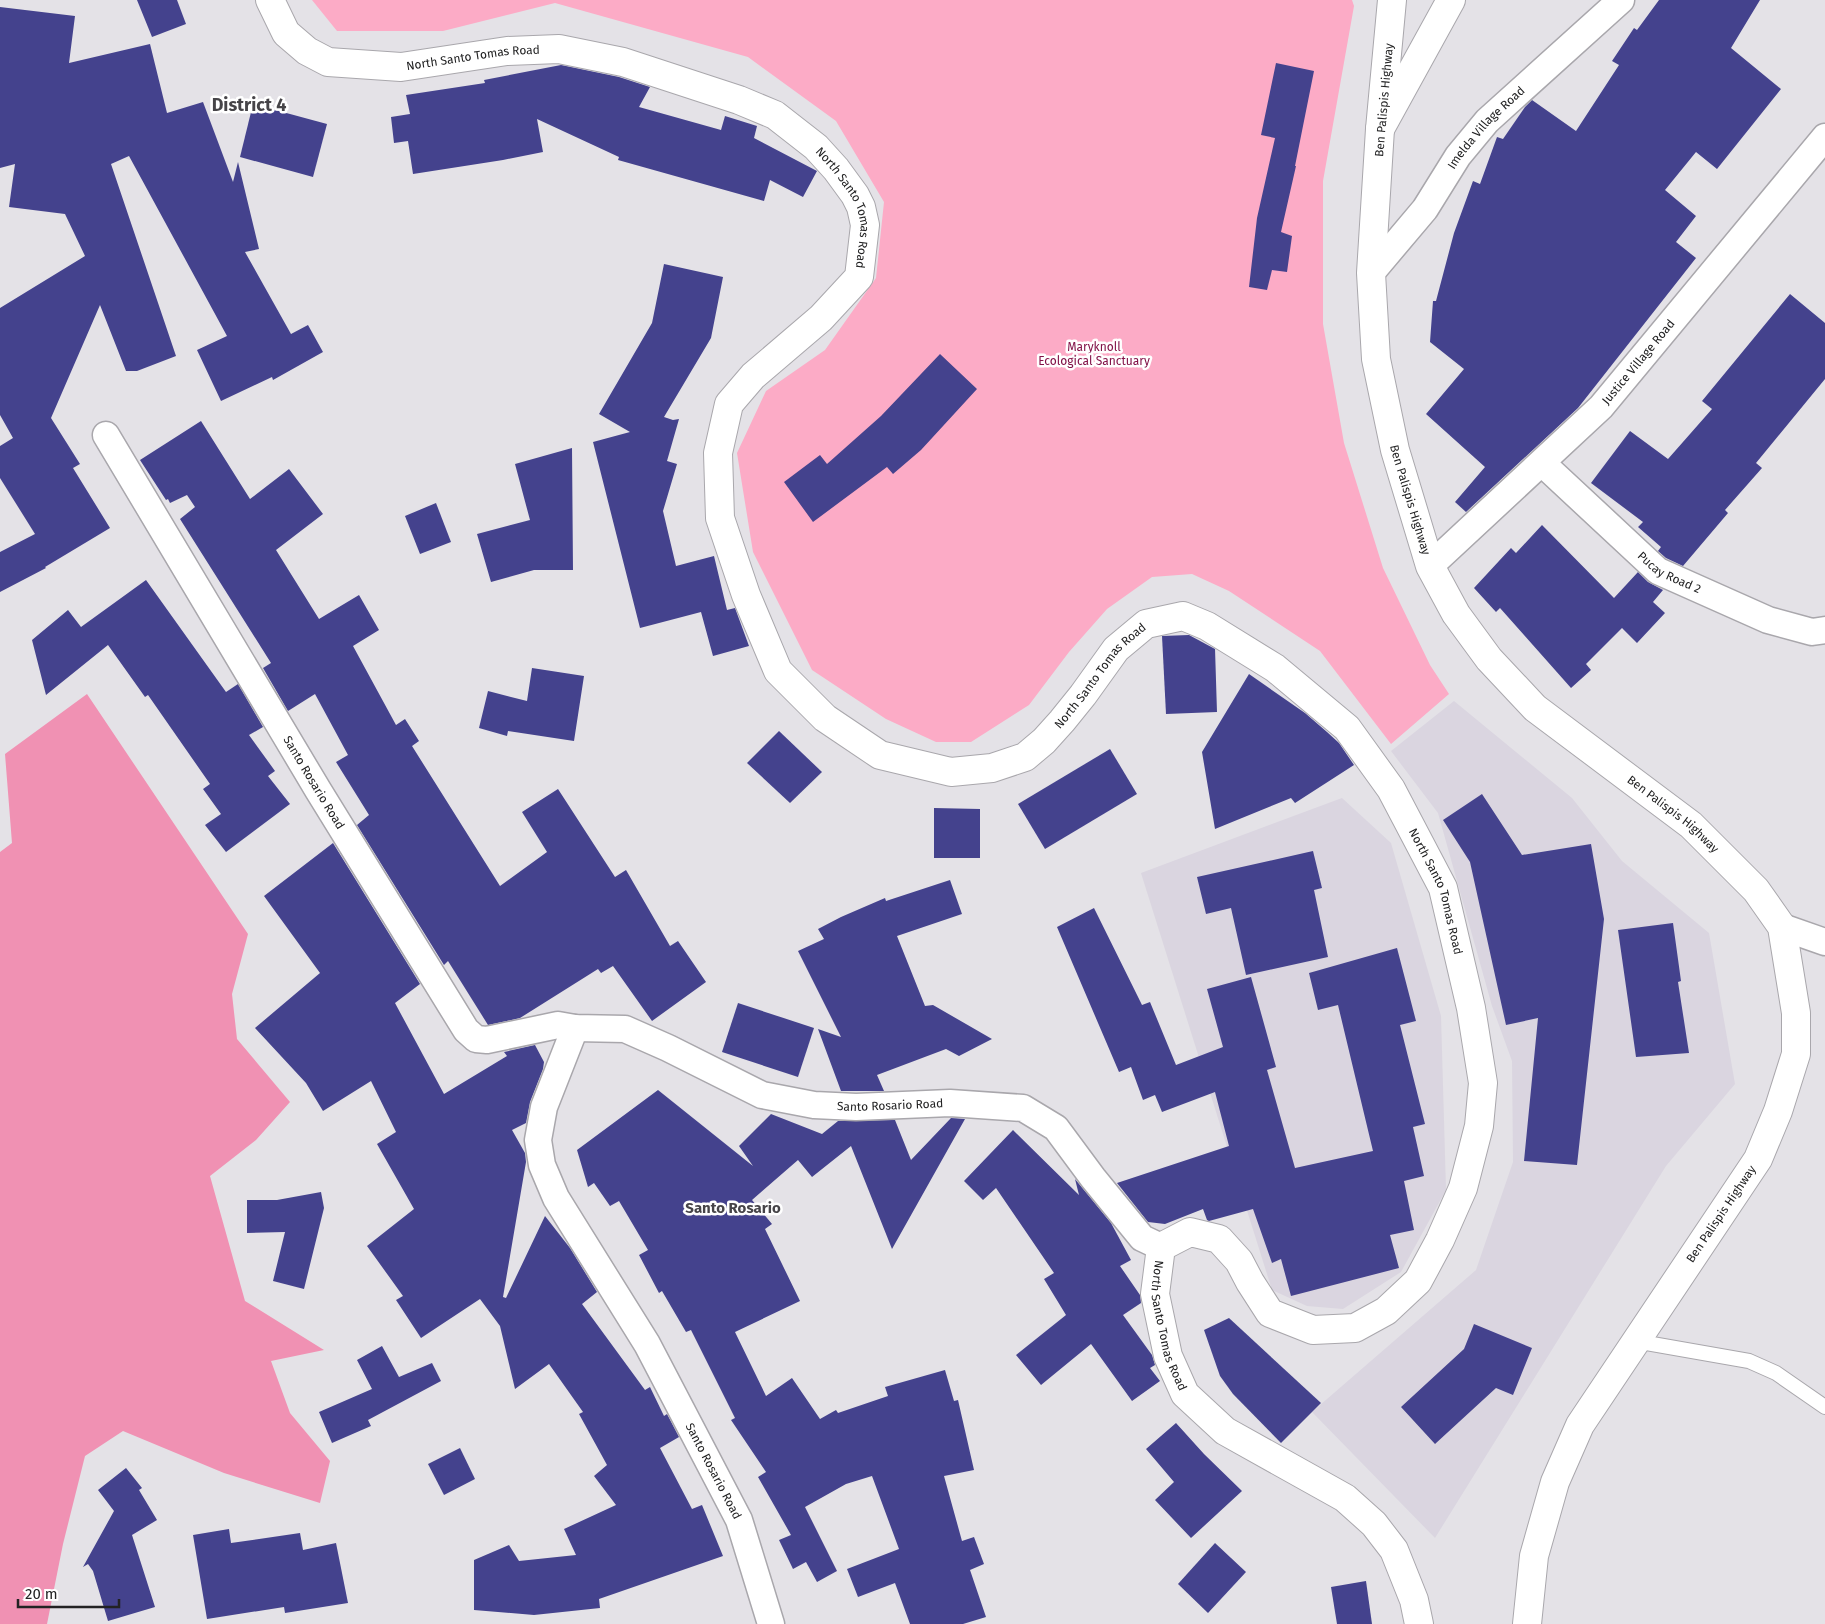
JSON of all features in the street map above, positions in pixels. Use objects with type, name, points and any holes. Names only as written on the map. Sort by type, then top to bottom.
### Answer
[{"type":"street","name":"North Santo Tomas Road","points":[[270,0],[286,33],[307,52],[328,62],[401,67],[507,51],[559,50],[623,62],[739,100],[776,115],[816,147],[836,169],[856,195],[865,226],[859,277],[821,318],[753,376],[729,404],[718,453],[720,518],[746,595],[778,671],[825,718],[880,755],[951,772],[992,768],[1025,757],[1044,741],[1083,695],[1116,649],[1146,624],[1183,616],[1207,626],[1275,668],[1347,728],[1392,789],[1443,888],[1471,1008],[1483,1083],[1479,1126],[1463,1188],[1440,1240],[1418,1281],[1386,1310],[1355,1328],[1313,1330],[1270,1313],[1239,1261],[1218,1239],[1190,1232],[1161,1247],[1155,1294],[1168,1356],[1184,1394],[1225,1431],[1345,1498],[1374,1524],[1394,1550],[1414,1600],[1419,1624]]},
{"type":"street","name":"Ben Palispis Highway","points":[[1392,0],[1380,129],[1371,273],[1376,359],[1395,450],[1430,566],[1461,622],[1489,660],[1535,708],[1691,825],[1756,890],[1782,927],[1796,1013],[1796,1054],[1778,1111],[1758,1159],[1580,1425],[1555,1482],[1534,1556],[1527,1624]]},
{"type":"street","points":[[1380,129],[1451,0]]},
{"type":"street","name":"Imelda Village Road","points":[[1371,273],[1425,209],[1458,156],[1487,120],[1621,0]]},
{"type":"street","name":"Justice Village Road","points":[[1430,566],[1601,407],[1825,137]]},
{"type":"street","name":"Santo Rosario Road","points":[[106,435],[313,781],[466,1030],[476,1038],[487,1040],[558,1025],[575,1028],[625,1029],[668,1048],[762,1095],[814,1104],[856,1107],[950,1103],[1023,1108],[1056,1128],[1093,1178],[1142,1238],[1161,1247]]},
{"type":"street","name":"Pucay Road 2","points":[[1542,463],[1658,571],[1768,620],[1812,632],[1825,630]]},
{"type":"street","points":[[1782,927],[1825,942]]},
{"type":"street","name":"Santo Rosario Road","points":[[575,1028],[544,1107],[538,1140],[542,1165],[556,1198],[647,1344],[739,1520],[771,1624]]},
{"type":"lane","points":[[1635,1341],[1749,1361],[1776,1373],[1825,1407]]},
{"type":"shaded area","points":[[87,694],[248,934],[232,994],[237,1039],[290,1102],[256,1140],[210,1176],[245,1301],[324,1350],[271,1361],[290,1413],[330,1461],[320,1503],[224,1473],[123,1431],[85,1456],[63,1544],[47,1624],[0,1624],[0,852],[12,843],[5,754]]},
{"type":"shaded area","points":[[1454,701],[1572,798],[1622,861],[1709,933],[1735,1084],[1666,1166],[1435,1538],[1312,1412],[1476,1270],[1513,1162],[1512,1061],[1492,1006],[1438,813],[1391,751]]},
{"type":"shaded area","points":[[1342,798],[1391,843],[1441,1016],[1446,1190],[1401,1272],[1343,1309],[1307,1306],[1272,1290],[1141,873]]},
{"type":"green space","name":"Maryknoll Ecological Sanctuary","points":[[312,0],[1352,0],[1354,6],[1323,181],[1323,324],[1344,443],[1383,568],[1430,665],[1449,694],[1391,744],[1320,651],[1229,591],[1192,574],[1152,577],[1107,609],[1069,652],[1029,705],[971,742],[936,742],[886,719],[812,670],[753,552],[737,453],[766,391],[825,350],[876,278],[884,202],[836,121],[748,57],[555,3],[443,31],[337,31]]},
{"type":"building","points":[[137,0],[177,0],[186,24],[152,37]]},
{"type":"building","points":[[1659,0],[1760,0],[1731,48],[1781,89],[1717,169],[1696,152],[1665,190],[1696,216],[1676,242],[1696,258],[1578,408],[1466,512],[1455,502],[1485,467],[1426,414],[1464,369],[1430,342],[1433,301],[1436,301],[1454,233],[1473,181],[1480,184],[1497,137],[1503,139],[1532,100],[1576,131],[1619,65],[1612,61],[1634,28],[1637,30]]},
{"type":"building","points":[[0,7],[75,16],[69,63],[150,44],[167,113],[203,102],[233,182],[238,162],[259,249],[245,252],[291,334],[308,325],[323,352],[273,380],[272,377],[221,401],[197,350],[227,336],[129,156],[111,164],[176,356],[137,371],[126,371],[100,305],[51,418],[80,464],[73,468],[110,528],[46,568],[0,592],[0,552],[35,534],[0,478],[0,446],[13,438],[0,415],[0,308],[85,256],[65,214],[9,207],[15,164],[0,168]]},
{"type":"building","points":[[1276,63],[1314,71],[1281,232],[1292,236],[1287,272],[1272,270],[1267,290],[1249,287],[1257,218],[1275,138],[1261,135]]},
{"type":"building","points":[[561,65],[619,77],[650,87],[639,107],[721,130],[725,116],[757,126],[754,138],[817,171],[803,197],[770,180],[764,201],[618,160],[619,157],[537,119],[543,152],[503,160],[413,174],[408,141],[394,143],[391,117],[410,114],[406,95],[485,83],[484,80]]},
{"type":"building","points":[[253,104],[327,124],[313,177],[240,157]]},
{"type":"building","points":[[664,264],[723,277],[711,338],[664,417],[673,420],[679,419],[667,461],[677,464],[663,511],[676,566],[714,556],[727,610],[735,608],[749,646],[713,656],[701,612],[640,628],[593,442],[630,432],[599,414],[652,323]]},
{"type":"building","points":[[1790,294],[1825,323],[1825,379],[1756,463],[1762,468],[1725,510],[1728,513],[1683,566],[1666,558],[1658,551],[1661,547],[1638,527],[1643,522],[1591,483],[1630,431],[1668,459],[1712,409],[1702,401]]},
{"type":"building","points":[[940,354],[977,389],[921,450],[893,474],[887,467],[813,522],[784,482],[820,455],[827,464],[881,416]]},
{"type":"building","points":[[201,421],[250,499],[289,469],[323,514],[276,550],[319,619],[359,595],[379,630],[353,646],[396,725],[405,719],[419,741],[412,746],[500,886],[547,852],[522,812],[558,789],[615,877],[626,870],[670,946],[678,941],[706,982],[652,1021],[613,966],[601,973],[598,969],[520,1018],[488,1025],[448,961],[444,965],[357,825],[369,815],[336,762],[348,755],[315,694],[288,711],[263,668],[271,663],[180,519],[195,507],[187,495],[170,503],[168,499],[166,500],[140,460]]},
{"type":"building","points":[[572,448],[573,570],[534,570],[491,582],[477,534],[530,520],[515,464]]},
{"type":"building","points":[[436,503],[451,542],[420,554],[405,516]]},
{"type":"building","points":[[1542,525],[1614,598],[1638,572],[1648,582],[1663,590],[1653,602],[1665,613],[1637,643],[1622,628],[1586,664],[1591,670],[1571,688],[1500,608],[1496,612],[1474,588],[1511,548],[1516,553]]},
{"type":"building","points":[[146,580],[226,692],[238,684],[263,727],[249,735],[275,771],[268,776],[290,804],[226,852],[205,825],[221,814],[203,789],[210,784],[148,695],[145,697],[108,645],[46,695],[32,640],[68,610],[81,627]]},
{"type":"building","points":[[1189,635],[1215,649],[1217,712],[1166,714],[1162,636]]},
{"type":"building","points":[[532,668],[584,676],[574,741],[508,731],[507,736],[479,728],[488,691],[527,701]]},
{"type":"building","points":[[1249,674],[1305,713],[1327,732],[1339,743],[1354,765],[1295,803],[1291,798],[1215,829],[1202,752]]},
{"type":"building","points":[[779,731],[822,772],[790,803],[747,763]]},
{"type":"building","points":[[1110,749],[1137,794],[1045,849],[1018,804]]},
{"type":"building","points":[[1482,794],[1522,855],[1591,844],[1604,919],[1577,1165],[1524,1161],[1538,1018],[1506,1025],[1470,862],[1443,820]]},
{"type":"building","points":[[934,808],[980,809],[980,858],[934,858]]},
{"type":"building","points":[[333,843],[420,984],[395,1003],[444,1094],[507,1056],[504,1052],[535,1045],[544,1062],[543,1069],[530,1102],[526,1123],[512,1130],[525,1153],[526,1162],[503,1297],[506,1298],[545,1216],[570,1248],[597,1292],[582,1304],[645,1390],[650,1387],[664,1416],[667,1414],[679,1437],[660,1448],[692,1509],[702,1505],[723,1556],[599,1599],[600,1608],[534,1615],[474,1610],[474,1560],[509,1545],[519,1561],[576,1555],[564,1529],[616,1505],[594,1476],[607,1465],[579,1414],[583,1412],[549,1364],[515,1389],[500,1326],[480,1299],[421,1338],[396,1300],[403,1296],[367,1246],[414,1209],[377,1144],[396,1132],[371,1081],[323,1111],[306,1083],[255,1028],[320,973],[264,896]]},
{"type":"building","points":[[1313,851],[1322,888],[1314,890],[1328,957],[1246,975],[1231,908],[1206,914],[1197,877]]},
{"type":"building","points":[[950,880],[962,914],[897,936],[925,1006],[933,1005],[992,1039],[959,1056],[946,1049],[877,1075],[884,1091],[841,1091],[818,1029],[841,1037],[798,951],[824,939],[818,929],[841,917],[885,898],[886,901]]},
{"type":"building","points":[[1094,908],[1142,1005],[1150,1002],[1176,1065],[1223,1047],[1207,989],[1251,977],[1276,1067],[1267,1070],[1295,1168],[1373,1151],[1338,1005],[1318,1010],[1309,973],[1397,948],[1416,1021],[1400,1025],[1425,1124],[1413,1127],[1424,1176],[1404,1181],[1414,1230],[1390,1235],[1399,1268],[1291,1296],[1281,1259],[1272,1263],[1253,1209],[1209,1221],[1203,1209],[1165,1224],[1148,1222],[1117,1183],[1229,1146],[1215,1092],[1162,1112],[1155,1095],[1143,1100],[1131,1067],[1119,1072],[1057,927]]},
{"type":"building","points":[[1673,923],[1681,981],[1678,982],[1689,1053],[1636,1057],[1618,930]]},
{"type":"building","points":[[738,1003],[814,1028],[798,1077],[722,1052]]},
{"type":"building","points":[[658,1090],[753,1166],[739,1146],[771,1114],[822,1134],[838,1121],[895,1120],[911,1160],[951,1118],[965,1119],[892,1249],[851,1146],[812,1177],[798,1160],[752,1200],[772,1224],[765,1229],[800,1301],[735,1332],[766,1396],[792,1378],[820,1419],[836,1410],[838,1413],[888,1396],[885,1387],[945,1370],[954,1401],[958,1400],[974,1470],[944,1476],[962,1541],[974,1537],[984,1564],[970,1570],[986,1617],[963,1624],[910,1624],[895,1583],[858,1597],[847,1569],[899,1549],[872,1476],[846,1484],[805,1507],[837,1571],[817,1582],[806,1562],[793,1569],[779,1540],[791,1535],[758,1477],[766,1472],[731,1420],[735,1418],[691,1330],[686,1332],[662,1291],[659,1293],[639,1255],[648,1250],[619,1201],[610,1206],[594,1183],[588,1187],[577,1150]]},
{"type":"building","points":[[1013,1130],[1079,1195],[1075,1179],[1111,1223],[1131,1260],[1120,1266],[1140,1295],[1141,1303],[1123,1315],[1152,1355],[1155,1365],[1150,1368],[1160,1381],[1132,1401],[1091,1344],[1041,1385],[1016,1355],[1066,1315],[1044,1279],[1054,1273],[996,1188],[983,1200],[964,1181]]},
{"type":"building","points":[[321,1192],[324,1208],[304,1289],[273,1281],[285,1232],[247,1233],[247,1200],[277,1200]]},
{"type":"building","points":[[1229,1318],[1321,1403],[1281,1443],[1233,1394],[1220,1376],[1204,1330]]},
{"type":"building","points":[[1474,1324],[1532,1348],[1513,1395],[1496,1388],[1435,1444],[1401,1407],[1464,1349]]},
{"type":"building","points":[[382,1346],[399,1377],[432,1363],[441,1381],[368,1420],[371,1426],[332,1443],[319,1412],[372,1389],[357,1360]]},
{"type":"building","points":[[1176,1423],[1242,1491],[1191,1538],[1155,1500],[1174,1482],[1146,1449]]},
{"type":"building","points":[[460,1448],[475,1479],[444,1495],[428,1464]]},
{"type":"building","points":[[126,1468],[142,1488],[139,1490],[157,1520],[132,1535],[155,1607],[108,1621],[93,1571],[88,1564],[83,1567],[114,1511],[98,1490]]},
{"type":"building","points":[[229,1529],[231,1543],[300,1533],[303,1550],[336,1543],[348,1603],[285,1613],[284,1607],[207,1619],[193,1535]]},
{"type":"building","points":[[1215,1543],[1246,1572],[1208,1613],[1178,1584]]},
{"type":"building","points":[[1366,1581],[1372,1624],[1337,1624],[1331,1587]]},
{"type":"district","name":"District 4","points":[[249,105]]},
{"type":"district","name":"Santo Rosario","points":[[733,1208]]}]
